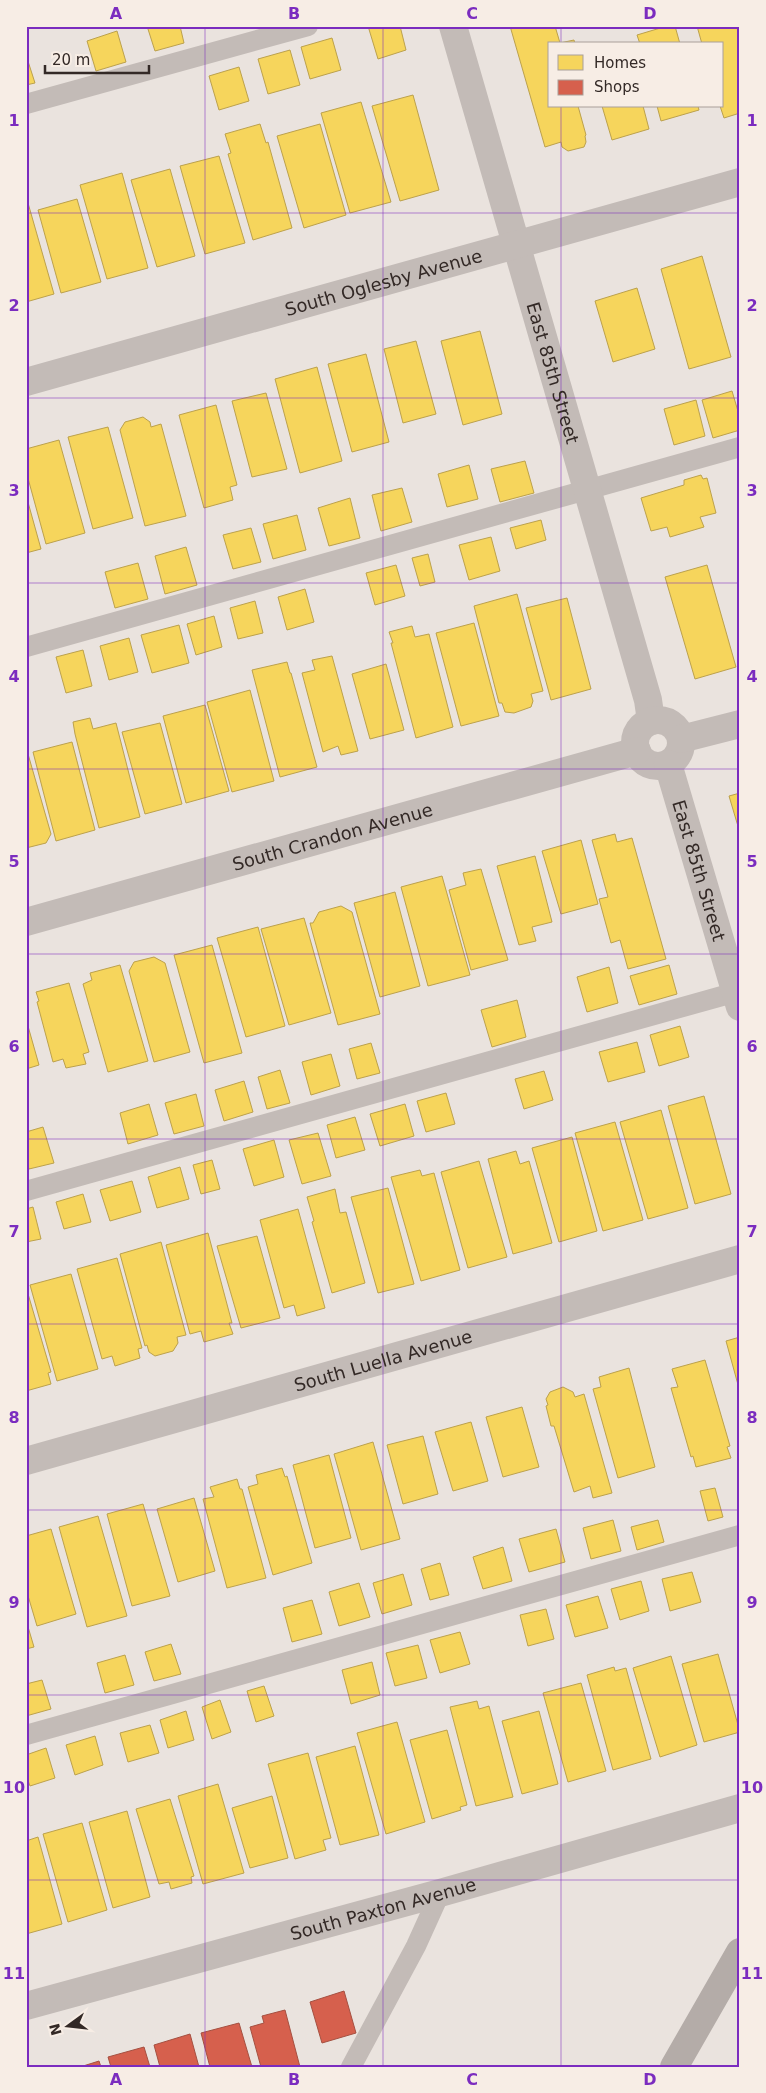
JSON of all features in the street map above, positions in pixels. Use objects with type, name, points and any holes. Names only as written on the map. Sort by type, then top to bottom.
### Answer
[{"type":"main road","points":[[674,2067],[740,1952]]},
{"type":"street","name":"East 85th Street","points":[[452,26],[648,700],[651,722]]},
{"type":"street","name":"South Oglesby Avenue","points":[[26,382],[740,182]]},
{"type":"street","points":[[651,722],[666,722],[678,731],[681,738],[679,753],[668,764],[661,766],[646,763],[637,752],[635,744],[639,730],[651,722]]},
{"type":"street","points":[[681,738],[740,724]]},
{"type":"street","name":"South Crandon Avenue","points":[[26,922],[637,752]]},
{"type":"street","name":"East 85th Street","points":[[668,764],[738,997]]},
{"type":"street","name":"South Luella Avenue","points":[[26,1461],[740,1260]]},
{"type":"street","name":"South Paxton Avenue","points":[[26,2006],[440,1894],[740,1808]]},
{"type":"lane","points":[[26,104],[308,26]]},
{"type":"lane","points":[[26,647],[740,447]]},
{"type":"lane","points":[[26,1191],[738,997]]},
{"type":"lane","points":[[26,1735],[740,1535]]},
{"type":"lane","points":[[351,2067],[416,1946],[440,1894]]},
{"type":"building: Homes","points":[[147,26],[180,26],[184,43],[155,51]]},
{"type":"building: Homes","points":[[368,26],[400,26],[406,50],[378,59]]},
{"type":"building: Homes","points":[[510,26],[555,26],[560,42],[548,42],[548,108],[579,108],[586,142],[584,147],[568,151],[562,147],[561,142],[545,147]]},
{"type":"building: Homes","points":[[667,26],[675,26],[679,42],[639,42],[637,35]]},
{"type":"building: Homes","points":[[697,26],[740,26],[740,113],[724,118],[721,108],[724,108],[724,42],[701,42]]},
{"type":"building: Homes","points":[[117,31],[126,62],[96,71],[87,41]]},
{"type":"building: Homes","points":[[332,38],[341,70],[310,79],[301,47]]},
{"type":"building: Homes","points":[[290,50],[300,85],[268,94],[258,59]]},
{"type":"building: Homes","points":[[26,55],[35,83],[26,85]]},
{"type":"building: Homes","points":[[239,67],[249,101],[219,110],[209,76]]},
{"type":"building: Homes","points":[[413,95],[439,190],[400,201],[372,106]]},
{"type":"building: Homes","points":[[361,102],[391,202],[350,213],[321,113]]},
{"type":"building: Homes","points":[[603,108],[644,108],[649,129],[612,140]]},
{"type":"building: Homes","points":[[658,108],[698,108],[699,110],[661,121]]},
{"type":"building: Homes","points":[[260,124],[266,143],[268,142],[292,228],[253,240],[228,154],[231,153],[225,134]]},
{"type":"building: Homes","points":[[320,124],[346,215],[304,228],[277,136]]},
{"type":"building: Homes","points":[[219,156],[245,243],[205,254],[180,166]]},
{"type":"building: Homes","points":[[170,169],[195,256],[157,267],[131,180]]},
{"type":"building: Homes","points":[[122,173],[148,268],[107,279],[80,185]]},
{"type":"building: Homes","points":[[26,196],[54,294],[26,302]]},
{"type":"building: Homes","points":[[77,199],[101,282],[61,293],[38,210]]},
{"type":"building: Homes","points":[[702,256],[731,357],[689,369],[661,269]]},
{"type":"building: Homes","points":[[637,288],[655,349],[613,362],[595,301]]},
{"type":"building: Homes","points":[[480,331],[502,414],[463,425],[441,341]]},
{"type":"building: Homes","points":[[416,341],[436,414],[403,423],[384,349]]},
{"type":"building: Homes","points":[[366,354],[389,442],[352,452],[328,364]]},
{"type":"building: Homes","points":[[317,367],[342,461],[300,473],[275,379]]},
{"type":"building: Homes","points":[[732,391],[740,418],[740,430],[713,438],[702,400]]},
{"type":"building: Homes","points":[[266,393],[287,469],[252,477],[232,401]]},
{"type":"building: Homes","points":[[696,400],[705,436],[674,445],[664,409]]},
{"type":"building: Homes","points":[[216,405],[237,485],[230,487],[233,500],[204,508],[179,415]]},
{"type":"building: Homes","points":[[143,417],[150,422],[151,427],[161,424],[186,516],[145,526],[120,430],[125,422]]},
{"type":"building: Homes","points":[[108,427],[133,518],[93,529],[68,437]]},
{"type":"building: Homes","points":[[59,440],[85,533],[46,544],[26,471],[26,449]]},
{"type":"building: Homes","points":[[525,461],[534,493],[500,502],[491,469]]},
{"type":"building: Homes","points":[[469,465],[478,499],[447,507],[438,474]]},
{"type":"building: Homes","points":[[701,475],[703,479],[707,478],[716,513],[700,517],[704,527],[670,537],[667,527],[651,531],[641,498],[684,485],[684,480]]},
{"type":"building: Homes","points":[[402,488],[412,522],[381,531],[372,495]]},
{"type":"building: Homes","points":[[26,495],[41,549],[26,553]]},
{"type":"building: Homes","points":[[350,498],[360,538],[329,546],[318,508]]},
{"type":"building: Homes","points":[[297,515],[306,550],[273,559],[263,524]]},
{"type":"building: Homes","points":[[541,520],[546,540],[516,549],[510,528]]},
{"type":"building: Homes","points":[[251,528],[261,562],[233,569],[223,535]]},
{"type":"building: Homes","points":[[491,537],[500,571],[469,580],[459,545]]},
{"type":"building: Homes","points":[[186,547],[197,585],[165,594],[155,556]]},
{"type":"building: Homes","points":[[428,554],[435,582],[420,586],[412,558]]},
{"type":"building: Homes","points":[[138,563],[148,599],[115,608],[105,572]]},
{"type":"building: Homes","points":[[396,565],[405,596],[375,605],[366,573]]},
{"type":"building: Homes","points":[[707,565],[736,667],[695,679],[665,577]]},
{"type":"building: Homes","points":[[305,589],[314,622],[287,630],[278,597]]},
{"type":"building: Homes","points":[[517,594],[543,691],[531,694],[533,701],[531,707],[514,713],[505,712],[502,703],[499,703],[474,606]]},
{"type":"building: Homes","points":[[567,598],[591,689],[551,700],[526,608]]},
{"type":"building: Homes","points":[[255,601],[263,633],[238,639],[230,608]]},
{"type":"building: Homes","points":[[214,616],[222,647],[196,655],[187,624]]},
{"type":"building: Homes","points":[[474,623],[499,716],[461,726],[436,633]]},
{"type":"building: Homes","points":[[179,625],[189,663],[152,673],[141,635]]},
{"type":"building: Homes","points":[[412,626],[415,637],[429,634],[453,727],[416,738],[389,632]]},
{"type":"building: Homes","points":[[129,638],[138,672],[109,680],[100,646]]},
{"type":"building: Homes","points":[[83,650],[92,686],[66,693],[56,657]]},
{"type":"building: Homes","points":[[332,656],[358,751],[341,755],[338,746],[323,752],[302,673],[315,670],[312,660]]},
{"type":"building: Homes","points":[[287,662],[317,767],[280,777],[252,670]]},
{"type":"building: Homes","points":[[386,664],[404,730],[370,739],[352,674]]},
{"type":"building: Homes","points":[[250,690],[274,781],[232,792],[207,702]]},
{"type":"building: Homes","points":[[205,705],[229,791],[186,803],[163,716]]},
{"type":"building: Homes","points":[[90,718],[93,729],[116,723],[140,817],[99,828],[73,722]]},
{"type":"building: Homes","points":[[160,723],[182,804],[145,814],[122,732]]},
{"type":"building: Homes","points":[[72,742],[95,830],[56,841],[33,752]]},
{"type":"building: Homes","points":[[26,747],[51,834],[46,843],[26,848]]},
{"type":"building: Homes","points":[[740,793],[740,833],[729,796]]},
{"type":"building: Homes","points":[[615,834],[617,842],[632,838],[666,959],[628,969],[620,940],[611,943],[599,899],[608,897],[592,840]]},
{"type":"building: Homes","points":[[581,840],[598,904],[561,914],[542,851]]},
{"type":"building: Homes","points":[[535,856],[552,922],[532,927],[536,941],[519,945],[497,866]]},
{"type":"building: Homes","points":[[481,869],[508,960],[471,970],[449,890],[466,885],[463,873]]},
{"type":"building: Homes","points":[[442,876],[470,975],[428,986],[401,887]]},
{"type":"building: Homes","points":[[395,892],[420,986],[380,997],[354,903]]},
{"type":"building: Homes","points":[[341,906],[352,912],[380,1014],[338,1025],[310,923],[313,923],[319,912]]},
{"type":"building: Homes","points":[[304,918],[331,1013],[289,1025],[261,929]]},
{"type":"building: Homes","points":[[258,927],[285,1026],[246,1037],[217,938]]},
{"type":"building: Homes","points":[[212,945],[242,1053],[204,1063],[174,955]]},
{"type":"building: Homes","points":[[154,957],[165,963],[190,1052],[154,1062],[129,971],[134,962]]},
{"type":"building: Homes","points":[[120,965],[148,1061],[108,1072],[83,984],[92,980],[90,973]]},
{"type":"building: Homes","points":[[669,965],[677,994],[639,1005],[630,976]]},
{"type":"building: Homes","points":[[609,967],[618,1003],[587,1012],[577,977]]},
{"type":"building: Homes","points":[[69,983],[89,1052],[83,1054],[86,1064],[66,1068],[63,1059],[53,1062],[36,992]]},
{"type":"building: Homes","points":[[517,1000],[526,1037],[492,1047],[481,1010]]},
{"type":"building: Homes","points":[[26,1019],[39,1065],[26,1069]]},
{"type":"building: Homes","points":[[680,1026],[689,1057],[659,1066],[650,1035]]},
{"type":"building: Homes","points":[[637,1042],[645,1072],[608,1082],[599,1052]]},
{"type":"building: Homes","points":[[371,1043],[380,1073],[357,1079],[349,1049]]},
{"type":"building: Homes","points":[[331,1054],[340,1086],[311,1095],[302,1062]]},
{"type":"building: Homes","points":[[280,1070],[290,1103],[267,1109],[258,1077]]},
{"type":"building: Homes","points":[[544,1071],[553,1100],[524,1109],[515,1079]]},
{"type":"building: Homes","points":[[244,1081],[253,1112],[224,1121],[215,1090]]},
{"type":"building: Homes","points":[[446,1093],[455,1124],[426,1132],[417,1101]]},
{"type":"building: Homes","points":[[196,1094],[204,1126],[174,1134],[165,1103]]},
{"type":"building: Homes","points":[[704,1096],[731,1194],[695,1204],[668,1106]]},
{"type":"building: Homes","points":[[149,1104],[158,1135],[128,1144],[120,1113]]},
{"type":"building: Homes","points":[[405,1104],[414,1136],[380,1146],[370,1114]]},
{"type":"building: Homes","points":[[661,1110],[688,1208],[648,1219],[620,1122]]},
{"type":"building: Homes","points":[[355,1117],[365,1150],[336,1158],[327,1125]]},
{"type":"building: Homes","points":[[615,1122],[643,1220],[603,1231],[575,1133]]},
{"type":"building: Homes","points":[[43,1127],[54,1163],[29,1169],[26,1159],[26,1132]]},
{"type":"building: Homes","points":[[318,1133],[331,1176],[302,1184],[289,1140]]},
{"type":"building: Homes","points":[[572,1137],[597,1231],[559,1242],[532,1148]]},
{"type":"building: Homes","points":[[274,1140],[284,1177],[254,1186],[243,1149]]},
{"type":"building: Homes","points":[[516,1151],[520,1164],[529,1161],[552,1243],[513,1254],[488,1159]]},
{"type":"building: Homes","points":[[212,1160],[220,1189],[201,1194],[193,1165]]},
{"type":"building: Homes","points":[[479,1161],[507,1257],[468,1268],[441,1172]]},
{"type":"building: Homes","points":[[180,1167],[189,1199],[157,1208],[148,1177]]},
{"type":"building: Homes","points":[[420,1170],[422,1176],[434,1173],[460,1270],[421,1281],[391,1177]]},
{"type":"building: Homes","points":[[132,1181],[141,1212],[110,1221],[100,1190]]},
{"type":"building: Homes","points":[[388,1188],[414,1284],[378,1293],[351,1197]]},
{"type":"building: Homes","points":[[335,1189],[340,1213],[346,1212],[365,1283],[332,1293],[307,1197]]},
{"type":"building: Homes","points":[[83,1194],[91,1222],[64,1229],[56,1202]]},
{"type":"building: Homes","points":[[33,1207],[41,1239],[26,1242],[26,1209]]},
{"type":"building: Homes","points":[[298,1209],[325,1308],[297,1316],[294,1305],[284,1308],[260,1220]]},
{"type":"building: Homes","points":[[208,1233],[232,1323],[229,1323],[233,1334],[204,1342],[201,1331],[190,1334],[166,1245]]},
{"type":"building: Homes","points":[[257,1236],[280,1318],[241,1328],[217,1246]]},
{"type":"building: Homes","points":[[161,1242],[186,1335],[177,1337],[178,1343],[173,1351],[155,1356],[149,1352],[147,1345],[145,1346],[120,1254]]},
{"type":"building: Homes","points":[[117,1258],[142,1348],[138,1349],[140,1358],[115,1366],[112,1356],[102,1359],[77,1269]]},
{"type":"building: Homes","points":[[71,1274],[98,1369],[57,1381],[30,1285]]},
{"type":"building: Homes","points":[[26,1287],[51,1372],[48,1373],[51,1384],[26,1391]]},
{"type":"building: Homes","points":[[740,1337],[740,1392],[726,1341]]},
{"type":"building: Homes","points":[[705,1360],[730,1446],[727,1447],[731,1458],[696,1467],[693,1456],[691,1457],[671,1388],[678,1387],[672,1369]]},
{"type":"building: Homes","points":[[629,1368],[655,1467],[618,1478],[593,1389],[601,1387],[599,1377]]},
{"type":"building: Homes","points":[[563,1387],[573,1392],[575,1397],[584,1394],[612,1493],[593,1498],[590,1486],[574,1492],[546,1406],[548,1405],[546,1399],[550,1392]]},
{"type":"building: Homes","points":[[522,1407],[539,1467],[503,1477],[486,1417]]},
{"type":"building: Homes","points":[[471,1422],[488,1481],[453,1491],[435,1432]]},
{"type":"building: Homes","points":[[423,1436],[438,1494],[403,1504],[387,1445]]},
{"type":"building: Homes","points":[[373,1442],[400,1539],[361,1550],[334,1454]]},
{"type":"building: Homes","points":[[329,1455],[351,1538],[315,1548],[293,1465]]},
{"type":"building: Homes","points":[[282,1468],[285,1477],[287,1476],[312,1563],[273,1575],[248,1487],[258,1484],[256,1475]]},
{"type":"building: Homes","points":[[237,1479],[240,1489],[242,1489],[266,1578],[227,1588],[203,1499],[214,1497],[210,1487]]},
{"type":"building: Homes","points":[[715,1488],[723,1517],[708,1521],[700,1491]]},
{"type":"building: Homes","points":[[194,1498],[215,1571],[178,1582],[157,1509]]},
{"type":"building: Homes","points":[[143,1504],[170,1596],[132,1606],[107,1514]]},
{"type":"building: Homes","points":[[98,1516],[127,1616],[87,1627],[59,1527]]},
{"type":"building: Homes","points":[[613,1520],[621,1551],[591,1559],[583,1528]]},
{"type":"building: Homes","points":[[658,1520],[664,1542],[637,1550],[631,1527]]},
{"type":"building: Homes","points":[[51,1529],[76,1614],[37,1626],[26,1589],[26,1536]]},
{"type":"building: Homes","points":[[556,1529],[565,1562],[529,1572],[519,1539]]},
{"type":"building: Homes","points":[[503,1547],[512,1581],[483,1589],[473,1557]]},
{"type":"building: Homes","points":[[440,1563],[449,1595],[430,1600],[421,1569]]},
{"type":"building: Homes","points":[[692,1572],[701,1602],[670,1611],[662,1579]]},
{"type":"building: Homes","points":[[403,1574],[412,1605],[382,1614],[373,1583]]},
{"type":"building: Homes","points":[[641,1581],[649,1611],[620,1620],[611,1589]]},
{"type":"building: Homes","points":[[359,1583],[370,1617],[339,1626],[329,1592]]},
{"type":"building: Homes","points":[[598,1596],[608,1628],[575,1637],[566,1605]]},
{"type":"building: Homes","points":[[312,1600],[322,1634],[292,1642],[283,1608]]},
{"type":"building: Homes","points":[[546,1609],[554,1639],[528,1646],[520,1615]]},
{"type":"building: Homes","points":[[26,1620],[34,1647],[26,1649]]},
{"type":"building: Homes","points":[[460,1632],[470,1664],[440,1673],[430,1640]]},
{"type":"building: Homes","points":[[171,1644],[181,1674],[154,1681],[145,1652]]},
{"type":"building: Homes","points":[[418,1645],[427,1678],[395,1686],[386,1653]]},
{"type":"building: Homes","points":[[718,1654],[740,1732],[704,1742],[682,1664]]},
{"type":"building: Homes","points":[[125,1655],[134,1685],[105,1693],[97,1663]]},
{"type":"building: Homes","points":[[671,1656],[697,1745],[660,1757],[633,1668]]},
{"type":"building: Homes","points":[[372,1662],[380,1695],[351,1704],[342,1670]]},
{"type":"building: Homes","points":[[614,1667],[615,1671],[626,1668],[651,1759],[613,1770],[587,1675]]},
{"type":"building: Homes","points":[[42,1680],[51,1709],[26,1716],[26,1684]]},
{"type":"building: Homes","points":[[581,1683],[606,1771],[568,1782],[543,1693]]},
{"type":"building: Homes","points":[[264,1686],[274,1716],[256,1722],[247,1691]]},
{"type":"building: Homes","points":[[220,1700],[231,1732],[212,1739],[202,1707]]},
{"type":"building: Homes","points":[[477,1701],[479,1709],[489,1706],[513,1797],[476,1806],[450,1707]]},
{"type":"building: Homes","points":[[186,1711],[194,1740],[168,1748],[160,1720]]},
{"type":"building: Homes","points":[[539,1711],[558,1784],[522,1794],[502,1721]]},
{"type":"building: Homes","points":[[397,1722],[425,1822],[386,1834],[357,1733]]},
{"type":"building: Homes","points":[[150,1725],[159,1753],[128,1762],[120,1733]]},
{"type":"building: Homes","points":[[447,1730],[467,1805],[460,1807],[461,1810],[432,1819],[410,1740]]},
{"type":"building: Homes","points":[[95,1736],[103,1765],[75,1775],[66,1745]]},
{"type":"building: Homes","points":[[355,1746],[379,1835],[340,1845],[316,1757]]},
{"type":"building: Homes","points":[[46,1748],[55,1778],[30,1786],[26,1775],[26,1755]]},
{"type":"building: Homes","points":[[308,1753],[331,1838],[323,1840],[326,1850],[295,1859],[268,1764]]},
{"type":"building: Homes","points":[[218,1784],[244,1873],[203,1884],[178,1796]]},
{"type":"building: Homes","points":[[272,1796],[288,1858],[250,1868],[232,1808]]},
{"type":"building: Homes","points":[[170,1799],[194,1876],[191,1877],[192,1883],[171,1889],[169,1882],[159,1884],[136,1809]]},
{"type":"building: Homes","points":[[127,1811],[150,1897],[113,1908],[89,1822]]},
{"type":"building: Homes","points":[[82,1823],[107,1910],[68,1922],[43,1834]]},
{"type":"building: Homes","points":[[38,1837],[62,1924],[26,1934],[26,1841]]},
{"type":"building: Shops","points":[[344,1991],[356,2033],[322,2043],[310,2002]]},
{"type":"building: Shops","points":[[285,2010],[300,2067],[261,2067],[250,2027],[264,2023],[262,2016]]},
{"type":"building: Shops","points":[[239,2023],[252,2067],[210,2067],[201,2033]]},
{"type":"building: Shops","points":[[190,2034],[199,2067],[160,2067],[154,2045]]},
{"type":"building: Shops","points":[[144,2047],[150,2067],[111,2067],[108,2057]]},
{"type":"building: Shops","points":[[99,2061],[101,2067],[80,2067]]}]
